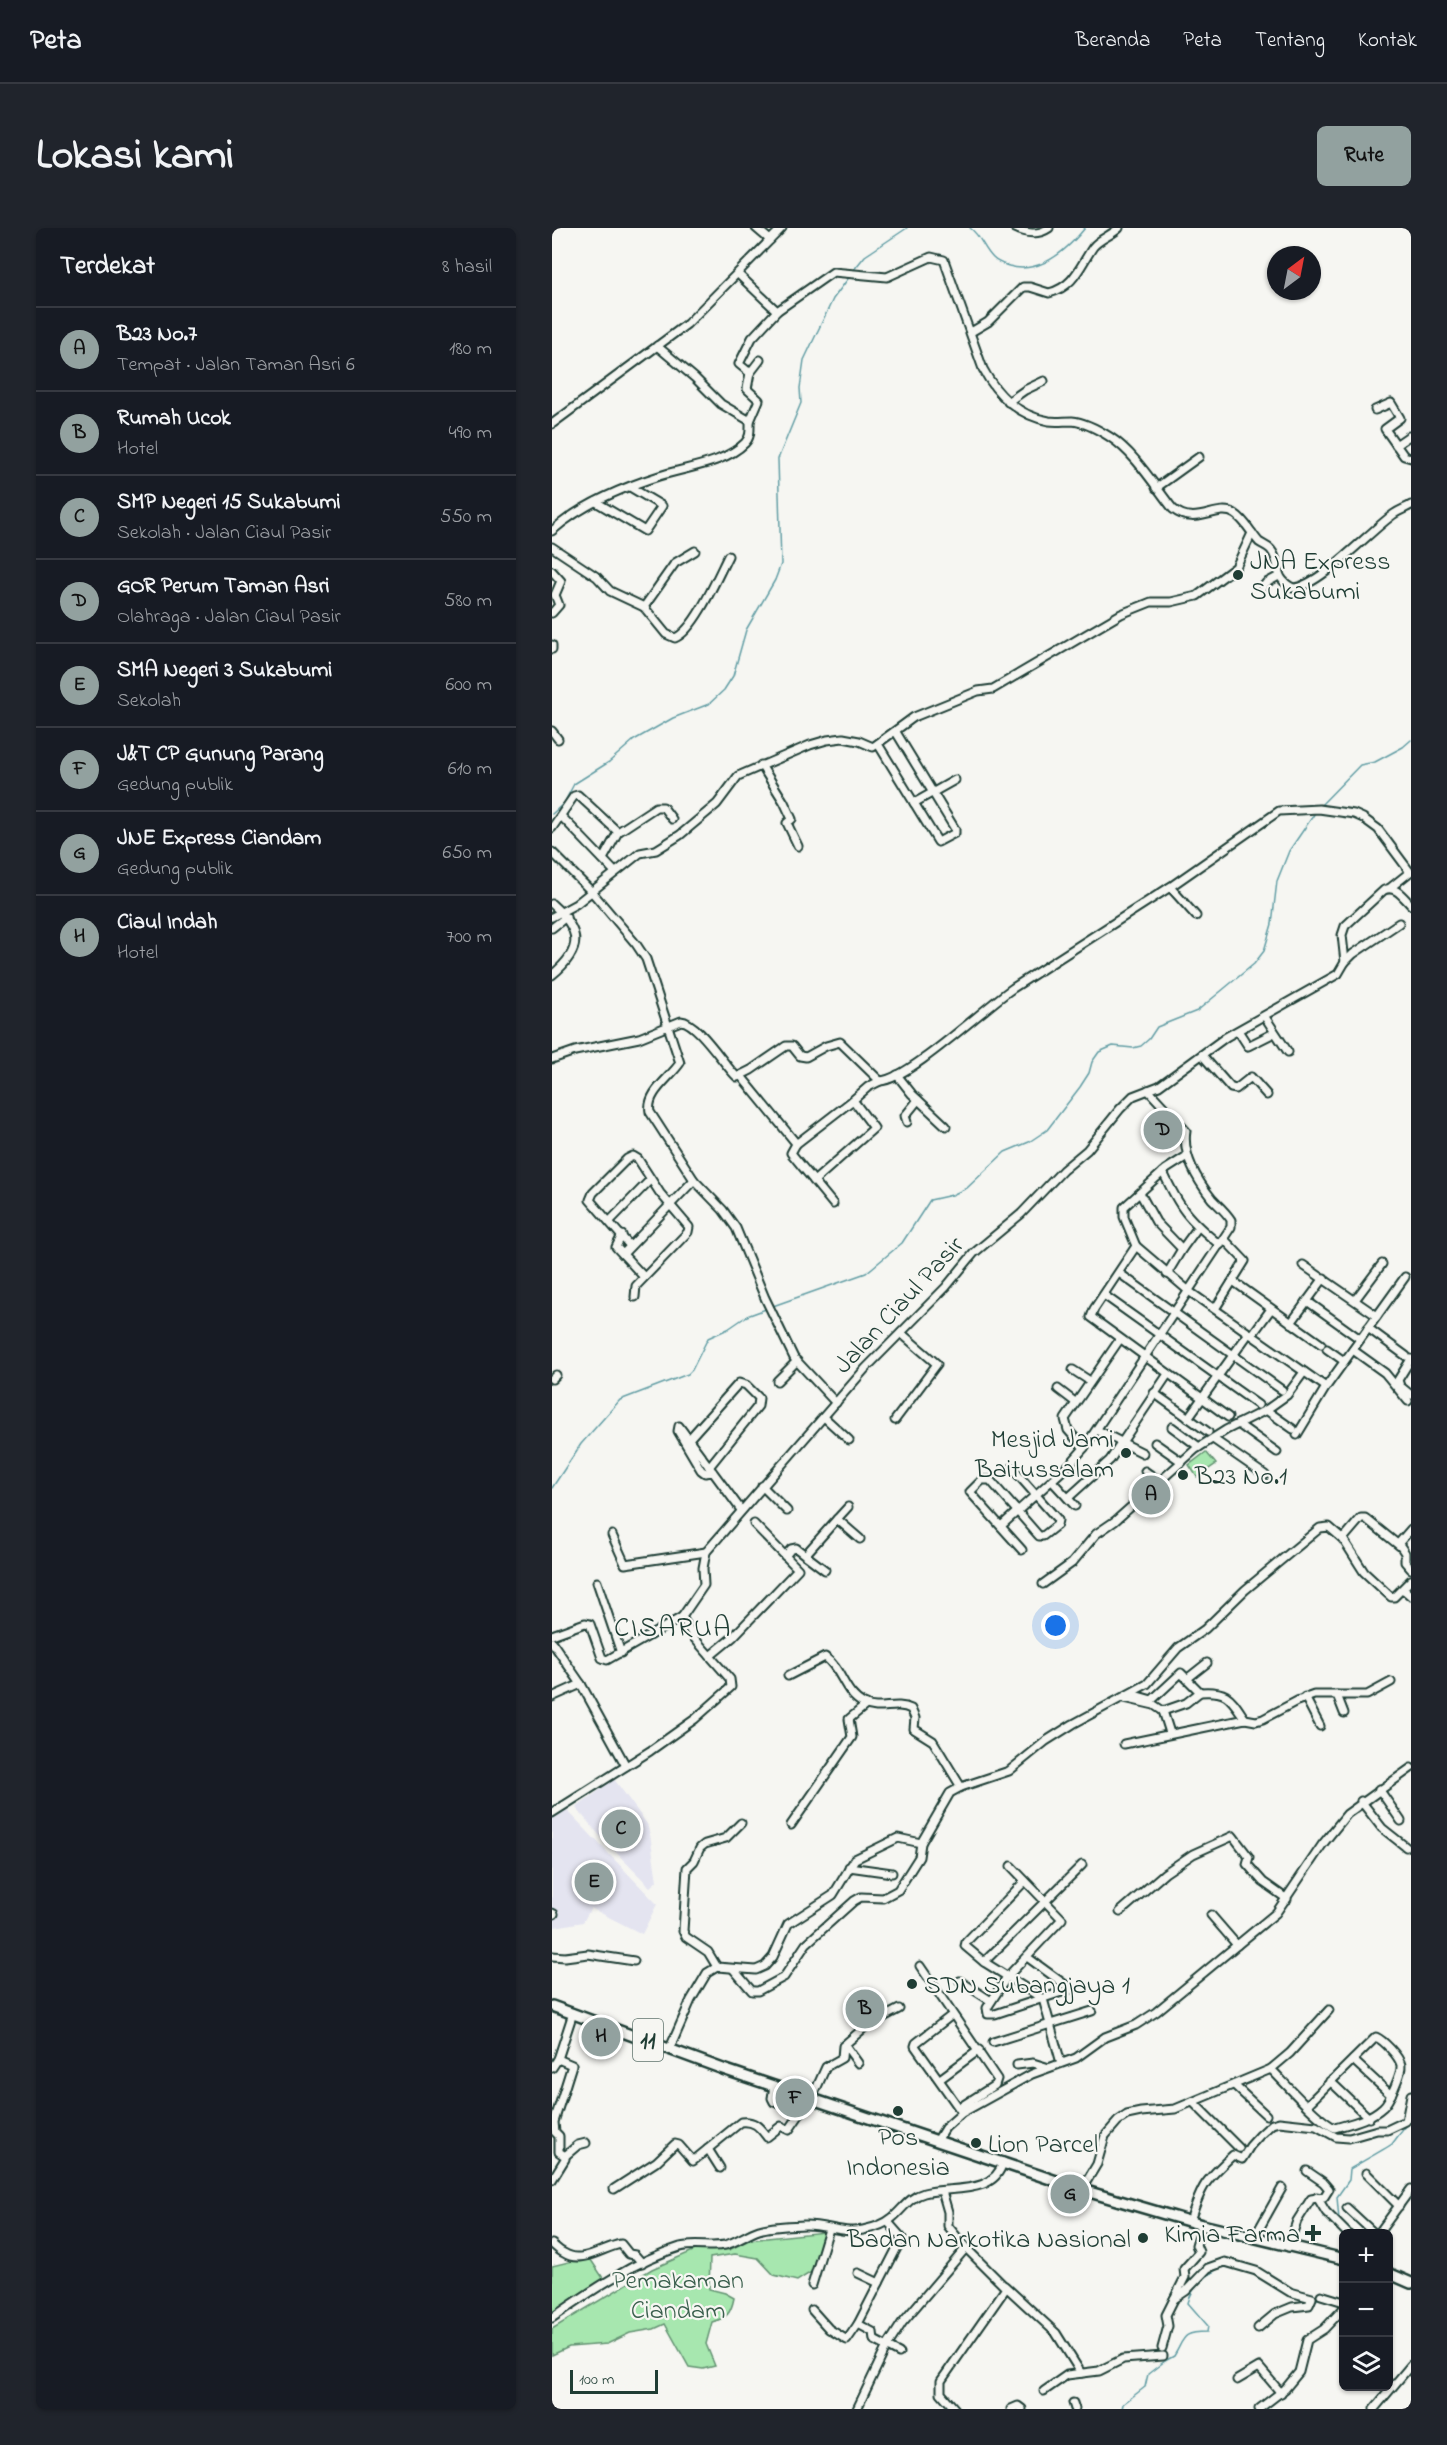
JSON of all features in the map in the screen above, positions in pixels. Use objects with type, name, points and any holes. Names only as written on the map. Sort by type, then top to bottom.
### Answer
[{"type":"highway","name":"11","points":[[552,2006],[774,2086]]},
{"type":"highway","points":[[774,2086],[1082,2189],[1203,2225],[1339,2258]]},
{"type":"highway","points":[[1393,2275],[1411,2283]]},
{"type":"street","points":[[756,228],[770,240]]},
{"type":"street","points":[[552,424],[687,324],[782,228]]},
{"type":"street","points":[[1015,228],[1023,232],[1037,233],[1049,228]]},
{"type":"street","points":[[971,332],[988,322],[1023,287],[1049,293],[1067,284],[1077,274],[1096,244],[1119,228]]},
{"type":"street","points":[[750,372],[739,363],[752,338],[777,311],[833,272],[887,277],[903,272],[921,261],[936,257],[946,262],[990,383],[1008,402],[1035,417],[1052,422],[1079,422],[1110,436],[1173,509],[1181,515],[1193,517],[1229,511],[1238,515],[1259,541],[1272,551],[1279,576],[1291,587],[1303,586],[1342,560],[1395,513],[1411,505]]},
{"type":"street","points":[[738,274],[777,311]]},
{"type":"street","points":[[657,346],[695,378],[721,404],[750,421]]},
{"type":"street","points":[[552,531],[596,502],[630,487],[725,456],[745,443],[749,436],[750,421],[759,400],[747,389],[750,372],[760,360]]},
{"type":"street","points":[[1008,402],[1024,390],[1044,381]]},
{"type":"street","points":[[1375,410],[1389,402],[1400,418],[1385,429],[1404,456],[1411,458]]},
{"type":"street","points":[[1396,445],[1409,436]]},
{"type":"street","points":[[1156,488],[1199,457]]},
{"type":"street","points":[[596,502],[645,531],[662,506],[630,487]]},
{"type":"street","points":[[552,928],[564,915],[640,853],[656,850],[680,835],[717,804],[738,776],[827,740],[843,738],[873,747],[914,717],[949,701],[978,691],[993,689],[1121,614],[1151,602],[1171,602],[1197,596],[1236,567],[1252,532]]},
{"type":"street","points":[[552,548],[597,577],[610,591],[644,607],[666,634],[675,638],[693,619],[728,556]]},
{"type":"street","points":[[644,607],[675,563],[695,551]]},
{"type":"street","points":[[552,571],[561,581],[555,595],[559,606],[552,613]]},
{"type":"street","points":[[1263,587],[1279,576]]},
{"type":"street","points":[[552,731],[558,739]]},
{"type":"street","points":[[878,744],[936,841],[940,842],[956,830],[896,732]]},
{"type":"street","points":[[761,765],[792,819],[787,824],[798,846]]},
{"type":"street","points":[[914,803],[955,780]]},
{"type":"street","points":[[552,828],[562,817],[574,796],[578,795],[618,832]]},
{"type":"street","points":[[603,859],[618,832],[659,806],[663,807],[672,819]]},
{"type":"street","points":[[833,1204],[791,1153],[796,1144],[854,1100],[868,1086],[897,1075],[950,1039],[989,1005],[1013,988],[1170,887],[1279,811],[1303,809],[1346,813],[1363,818],[1378,829],[1411,872],[1384,890],[1345,926],[1342,935],[1345,962]]},
{"type":"street","points":[[562,817],[615,872]]},
{"type":"street","points":[[552,852],[592,892],[646,959],[680,1063],[651,1096],[648,1106],[652,1118],[694,1180],[723,1210],[736,1228],[765,1298],[797,1361],[836,1403]]},
{"type":"street","points":[[1170,887],[1196,916]]},
{"type":"street","points":[[1390,888],[1396,890],[1411,905]]},
{"type":"street","points":[[552,904],[564,915],[576,936],[576,945],[570,955],[552,975]]},
{"type":"street","points":[[552,916],[564,915]]},
{"type":"street","name":"Jalan Ciaul Pasir","points":[[706,1552],[865,1369],[974,1254],[1016,1218],[1062,1170],[1087,1150],[1133,1096],[1159,1086],[1226,1037],[1239,1032],[1331,979],[1338,974],[1353,954],[1399,923]]},
{"type":"street","points":[[1265,1017],[1288,1052]]},
{"type":"street","points":[[552,1059],[575,1051],[639,1038],[686,1021],[716,1050],[734,1075],[741,1076],[786,1046],[792,1046],[800,1056],[806,1057],[826,1046],[840,1042],[880,1080]]},
{"type":"street","points":[[1239,1032],[1248,1046],[1274,1032]]},
{"type":"street","points":[[1202,1054],[1231,1088],[1236,1089],[1251,1077],[1267,1095]]},
{"type":"street","points":[[897,1075],[918,1100],[946,1126]]},
{"type":"street","points":[[741,1076],[796,1144]]},
{"type":"street","points":[[1001,1526],[1052,1481],[1084,1448],[1190,1292],[1231,1227],[1231,1220],[1204,1187],[1187,1155],[1184,1140],[1186,1131],[1148,1090]]},
{"type":"street","points":[[814,1181],[874,1128],[854,1100]]},
{"type":"street","points":[[907,1122],[905,1116],[918,1100]]},
{"type":"street","points":[[1187,1155],[1163,1172],[1122,1210],[1136,1246],[1190,1292],[1326,1387]]},
{"type":"street","points":[[630,1246],[591,1201],[591,1198],[630,1157],[636,1158],[650,1180],[689,1225],[689,1229],[636,1286],[635,1297]]},
{"type":"street","points":[[1163,1172],[1180,1208],[1198,1227],[1222,1242],[1245,1261],[1215,1309]]},
{"type":"street","points":[[610,1221],[650,1180]]},
{"type":"street","points":[[623,1254],[694,1180]]},
{"type":"street","points":[[1140,1193],[1156,1222],[1182,1249]]},
{"type":"street","points":[[1167,1274],[1198,1227]]},
{"type":"street","points":[[622,1235],[616,1245],[644,1277]]},
{"type":"street","points":[[1136,1246],[1091,1317],[1228,1417]]},
{"type":"street","points":[[1355,1300],[1382,1264]]},
{"type":"street","points":[[1303,1265],[1377,1316]]},
{"type":"street","points":[[1119,1273],[1282,1390]]},
{"type":"street","points":[[1266,1410],[1295,1432],[1405,1277]]},
{"type":"street","points":[[1291,1323],[1324,1278]]},
{"type":"street","points":[[1233,1281],[1321,1344]]},
{"type":"street","points":[[1104,1295],[1258,1405]]},
{"type":"street","points":[[1307,1300],[1360,1339]]},
{"type":"street","points":[[1188,1418],[1271,1309]]},
{"type":"street","points":[[1368,1328],[1409,1357],[1398,1380],[1409,1398]]},
{"type":"street","points":[[895,1420],[937,1364],[901,1333]]},
{"type":"street","points":[[1084,1448],[1068,1430],[1065,1423],[1075,1402],[1120,1339]]},
{"type":"street","points":[[1327,1350],[1344,1361]]},
{"type":"street","points":[[1353,1350],[1385,1373],[1409,1398]]},
{"type":"street","points":[[777,1381],[797,1361]]},
{"type":"street","points":[[1073,1370],[1090,1381]]},
{"type":"street","points":[[1043,1584],[1072,1563],[1096,1534],[1182,1462],[1210,1435],[1266,1410],[1287,1395],[1304,1372]]},
{"type":"street","points":[[1068,1498],[1102,1467],[1123,1441],[1168,1374]]},
{"type":"street","points":[[689,1439],[740,1383],[746,1385],[759,1398],[758,1406],[711,1470],[705,1473],[678,1431],[679,1426],[711,1470],[741,1510]]},
{"type":"street","points":[[1058,1389],[1075,1402]]},
{"type":"street","points":[[1154,1393],[1265,1474]]},
{"type":"street","points":[[824,1417],[849,1440]]},
{"type":"street","points":[[1238,1424],[1277,1452]]},
{"type":"street","points":[[1172,1427],[1199,1447]]},
{"type":"street","points":[[1097,1430],[1143,1453]]},
{"type":"street","points":[[1155,1443],[1182,1462]]},
{"type":"street","points":[[1012,1468],[1059,1522],[1046,1535],[1039,1536],[990,1480],[986,1479],[971,1490],[972,1495],[1022,1550]]},
{"type":"street","points":[[1145,1470],[1159,1481]]},
{"type":"street","points":[[1052,1481],[1075,1506]]},
{"type":"street","points":[[762,1486],[787,1511]]},
{"type":"street","points":[[805,1555],[848,1507]]},
{"type":"street","points":[[1342,1539],[1364,1517],[1398,1544],[1405,1552],[1405,1562],[1411,1569]]},
{"type":"street","points":[[837,1519],[861,1539]]},
{"type":"street","points":[[710,1656],[733,1637],[798,1571],[796,1565],[754,1524]]},
{"type":"street","points":[[734,1970],[753,1991],[780,1980],[806,1944],[854,1901],[861,1897],[883,1898],[898,1890],[919,1857],[921,1843],[950,1793],[961,1787],[1009,1772],[1047,1741],[1073,1724],[1127,1696],[1152,1679],[1178,1648],[1204,1629],[1245,1590],[1320,1528],[1329,1527],[1342,1539],[1364,1572],[1390,1597],[1394,1597],[1411,1580]]},
{"type":"street","points":[[1398,1544],[1411,1529]]},
{"type":"street","points":[[552,1635],[588,1623],[592,1626],[603,1659],[609,1660],[682,1617],[704,1585],[703,1568],[706,1552],[625,1564],[612,1534]]},
{"type":"street","points":[[785,1556],[795,1548],[825,1570]]},
{"type":"street","points":[[597,1582],[621,1653]]},
{"type":"street","points":[[1403,1589],[1411,1596]]},
{"type":"street","points":[[552,1813],[695,1719],[729,1689],[730,1679],[695,1639],[682,1617]]},
{"type":"street","points":[[552,1642],[580,1684],[626,1766]]},
{"type":"street","points":[[788,1676],[825,1657],[837,1668],[846,1688],[866,1705],[878,1707],[899,1704],[911,1708],[915,1718],[914,1729],[933,1741],[961,1787]]},
{"type":"street","points":[[1188,1678],[1207,1663]]},
{"type":"street","points":[[1153,1703],[1179,1674],[1183,1673],[1200,1692]]},
{"type":"street","points":[[1124,1744],[1245,1719],[1256,1721],[1305,1697],[1367,1695],[1391,1683]]},
{"type":"street","points":[[552,1696],[580,1684]]},
{"type":"street","points":[[1163,1711],[1186,1703],[1200,1692],[1226,1694],[1245,1719]]},
{"type":"street","points":[[1336,1695],[1344,1713]]},
{"type":"street","points":[[1127,1696],[1153,1703],[1163,1711],[1170,1733]]},
{"type":"street","points":[[1305,1697],[1320,1726]]},
{"type":"street","points":[[791,1825],[852,1737],[849,1719],[866,1705]]},
{"type":"street","points":[[961,2111],[1046,2067],[1076,2058],[1105,2037],[1136,2025],[1156,2012],[1276,1913],[1335,1828],[1361,1802],[1411,1768]]},
{"type":"street","points":[[1379,1789],[1401,1821]]},
{"type":"street","points":[[1361,1802],[1382,1828],[1397,1837],[1406,1847]]},
{"type":"street","points":[[717,1968],[708,1952],[683,1932],[687,1868],[700,1848],[705,1844],[726,1838],[741,1823]]},
{"type":"street","points":[[1120,1912],[1165,1873],[1192,1854],[1233,1836],[1249,1857],[1247,1863],[1253,1872],[1287,1899]]},
{"type":"street","points":[[670,2048],[681,2020],[707,1973],[717,1968],[756,1970],[765,1966],[773,1957],[788,1924],[833,1895],[855,1859],[898,1838],[921,1843]]},
{"type":"street","points":[[984,1962],[1082,1865]]},
{"type":"street","points":[[1011,1866],[1062,1918],[1007,1977],[991,2001],[987,2010],[990,2015],[1071,1988],[1027,1957]]},
{"type":"street","points":[[849,1867],[892,1873]]},
{"type":"street","points":[[1025,1881],[966,1942],[965,1946],[984,1962],[1043,1999],[1061,2063]]},
{"type":"street","points":[[1211,1915],[1237,1945]]},
{"type":"street","points":[[552,1964],[554,1956],[588,1954],[634,1961]]},
{"type":"street","points":[[920,1966],[952,2015],[979,2050],[994,2073],[997,2083],[961,2111],[945,2128],[937,2141]]},
{"type":"street","points":[[960,1981],[991,2001]]},
{"type":"street","points":[[812,2098],[825,2069],[842,2058],[845,2045],[866,2027],[899,2009]]},
{"type":"street","points":[[1082,2189],[1097,2164],[1105,2136],[1127,2115],[1171,2110],[1271,2069],[1290,2053],[1329,2010]]},
{"type":"street","points":[[993,2042],[1092,2011]]},
{"type":"street","points":[[552,2068],[558,2059],[573,2013]]},
{"type":"street","points":[[952,2015],[915,2044],[916,2049],[940,2079],[961,2111]]},
{"type":"street","points":[[1271,2069],[1307,2104],[1333,2127],[1369,2118],[1389,2102],[1401,2065],[1381,2040],[1374,2038],[1307,2104]]},
{"type":"street","points":[[845,2045],[858,2063]]},
{"type":"street","points":[[940,2079],[979,2050]]},
{"type":"street","points":[[558,2059],[572,2066],[554,2122],[555,2132],[559,2136],[559,2152],[565,2156]]},
{"type":"street","points":[[1353,2060],[1391,2095]]},
{"type":"street","points":[[1017,2065],[1033,2063],[1046,2067]]},
{"type":"street","points":[[1330,2081],[1369,2118]]},
{"type":"street","points":[[1233,2085],[1266,2115]]},
{"type":"street","points":[[614,2188],[656,2162],[675,2144],[679,2145],[693,2161],[741,2121],[757,2125],[767,2137],[780,2126],[789,2130],[802,2111],[774,2102],[772,2098],[774,2086]]},
{"type":"street","points":[[1190,2221],[1201,2188],[1207,2179],[1233,2155],[1242,2159],[1250,2146],[1272,2124],[1284,2121],[1316,2126],[1340,2138],[1387,2130],[1406,2121],[1411,2095]]},
{"type":"street","points":[[1193,2102],[1239,2148]]},
{"type":"street","points":[[552,2180],[565,2160],[565,2156],[578,2145],[586,2143]]},
{"type":"street","points":[[708,2149],[720,2168]]},
{"type":"street","points":[[552,2318],[642,2263],[681,2247],[725,2245],[765,2229],[806,2225],[855,2231],[888,2222],[918,2195],[987,2182],[997,2175],[1003,2162]]},
{"type":"street","points":[[1288,2247],[1297,2221],[1311,2199],[1326,2195],[1329,2187],[1306,2171]]},
{"type":"street","points":[[1366,2173],[1399,2206]]},
{"type":"street","points":[[1254,2238],[1282,2188]]},
{"type":"street","points":[[1380,2229],[1411,2189]]},
{"type":"street","points":[[942,2191],[948,2212],[948,2226],[966,2248],[1056,2332],[1081,2373]]},
{"type":"street","points":[[1317,2197],[1326,2212],[1343,2229]]},
{"type":"street","points":[[1347,2208],[1370,2229]]},
{"type":"street","points":[[812,2310],[826,2326],[846,2340],[849,2339],[902,2238],[888,2222]]},
{"type":"street","points":[[1044,2391],[1067,2375],[1099,2371],[1123,2359],[1162,2352],[1168,2327],[1166,2316],[1185,2277],[1184,2269],[1199,2252],[1196,2245],[1203,2225]]},
{"type":"street","points":[[812,2285],[829,2229]]},
{"type":"street","points":[[552,2244],[566,2255],[590,2256],[605,2247],[621,2244],[629,2254],[637,2256],[642,2263]]},
{"type":"street","points":[[857,2409],[886,2348],[902,2323],[966,2248]]},
{"type":"street","points":[[1174,2300],[1208,2268],[1225,2262],[1256,2271],[1290,2292],[1312,2298],[1308,2305],[1292,2307],[1275,2314],[1258,2328]]},
{"type":"street","points":[[858,2273],[879,2283]]},
{"type":"street","points":[[955,2409],[940,2390],[941,2380],[1005,2290],[1005,2286]]},
{"type":"street","points":[[1321,2295],[1339,2300]]},
{"type":"street","points":[[1259,2409],[1290,2384],[1302,2366],[1307,2340],[1324,2329],[1339,2313]]},
{"type":"street","points":[[858,2324],[873,2332],[874,2339],[886,2348],[899,2353]]},
{"type":"street","points":[[1374,2409],[1411,2365]]},
{"type":"street","points":[[1237,2380],[1259,2367],[1281,2393]]},
{"type":"street","points":[[1011,2409],[1018,2406],[1022,2409]]},
{"type":"shaded area","points":[[614,1779],[647,1824],[657,1881],[650,1887],[576,1808]]},
{"type":"shaded area","points":[[566,1809],[657,1904],[642,1934],[591,1908],[583,1922],[552,1926],[552,1818]]},
{"type":"green space","points":[[1162,1117],[1176,1134],[1165,1144],[1150,1127]]},
{"type":"green space","points":[[1206,1452],[1216,1464],[1197,1477],[1189,1465]]},
{"type":"green space","name":"Pemakaman Ciandam","points":[[824,2232],[813,2271],[797,2281],[774,2275],[758,2258],[735,2254],[710,2258],[709,2289],[734,2298],[727,2314],[712,2322],[706,2344],[715,2366],[703,2369],[689,2367],[665,2324],[654,2329],[630,2333],[607,2344],[569,2347],[552,2355],[552,2329],[652,2269],[702,2247],[729,2250],[749,2240]]},
{"type":"green space","name":"Pemakaman Ciandam","points":[[589,2257],[605,2281],[552,2313],[552,2266]]},
{"type":"waterway","points":[[852,272],[865,256],[907,228]]},
{"type":"waterway","points":[[970,228],[995,260],[1020,268],[1042,264],[1052,259],[1085,228]]},
{"type":"waterway","points":[[552,814],[564,803],[574,784],[609,762],[634,740],[673,718],[709,704],[724,690],[733,676],[746,630],[775,580],[781,564],[778,459],[801,403],[800,388],[804,360],[833,299],[850,276]]},
{"type":"waterway","points":[[1320,806],[1360,765],[1375,762],[1403,747],[1411,740]]},
{"type":"waterway","points":[[773,1306],[866,1273],[902,1243],[930,1200],[952,1195],[967,1188],[1005,1152],[1029,1142],[1047,1130],[1080,1087],[1099,1052],[1113,1046],[1133,1048],[1141,1046],[1157,1027],[1197,1011],[1254,964],[1264,951],[1272,924],[1277,881],[1289,851],[1315,813]]},
{"type":"waterway","points":[[552,1488],[581,1444],[620,1400],[688,1374],[708,1338],[728,1329],[747,1316],[766,1309]]},
{"type":"waterway","points":[[1339,2220],[1337,2197],[1349,2180],[1350,2169],[1392,2144],[1411,2122]]},
{"type":"waterway","points":[[1122,2409],[1123,2404],[1145,2387],[1148,2374],[1174,2356],[1185,2337],[1192,2333],[1207,2332],[1208,2326],[1188,2303],[1196,2287],[1219,2268]]},
{"type":"waterway","points":[[1294,2297],[1303,2299]]},
{"type":"waterway","points":[[1315,2300],[1323,2298]]},
{"type":"place","name":"JNA Express Sukabumi","points":[[1238,575]]},
{"type":"place","name":"GOR Perum Taman Asri","points":[[1163,1130]]},
{"type":"place","name":"Mesjid Jami Baitussalam","points":[[1126,1453]]},
{"type":"place","name":"B23 No.1","points":[[1183,1475]]},
{"type":"place","name":"B23 No.7","points":[[1151,1495]]},
{"type":"place","name":"SMP Negeri 15 Sukabumi","points":[[621,1829]]},
{"type":"place","name":"SMA Negeri 3 Sukabumi","points":[[594,1882]]},
{"type":"place","name":"SDN Subangjaya 1","points":[[912,1984]]},
{"type":"place","name":"Rumah Ucok","points":[[865,2009]]},
{"type":"place","name":"Ciaul Indah","points":[[601,2037]]},
{"type":"place","name":"J&T CP Gunung Parang","points":[[795,2098]]},
{"type":"place","name":"Pos Indonesia","points":[[898,2111]]},
{"type":"place","name":"Lion Parcel","points":[[976,2143]]},
{"type":"place","name":"JNE Express Ciandam","points":[[1070,2194]]},
{"type":"place","name":"Kimia Farma","points":[[1313,2233]]},
{"type":"place","name":"Badan Narkotika Nasional","points":[[1143,2238]]},
{"type":"district","name":"CISARUA","points":[[673,1626]]}]
